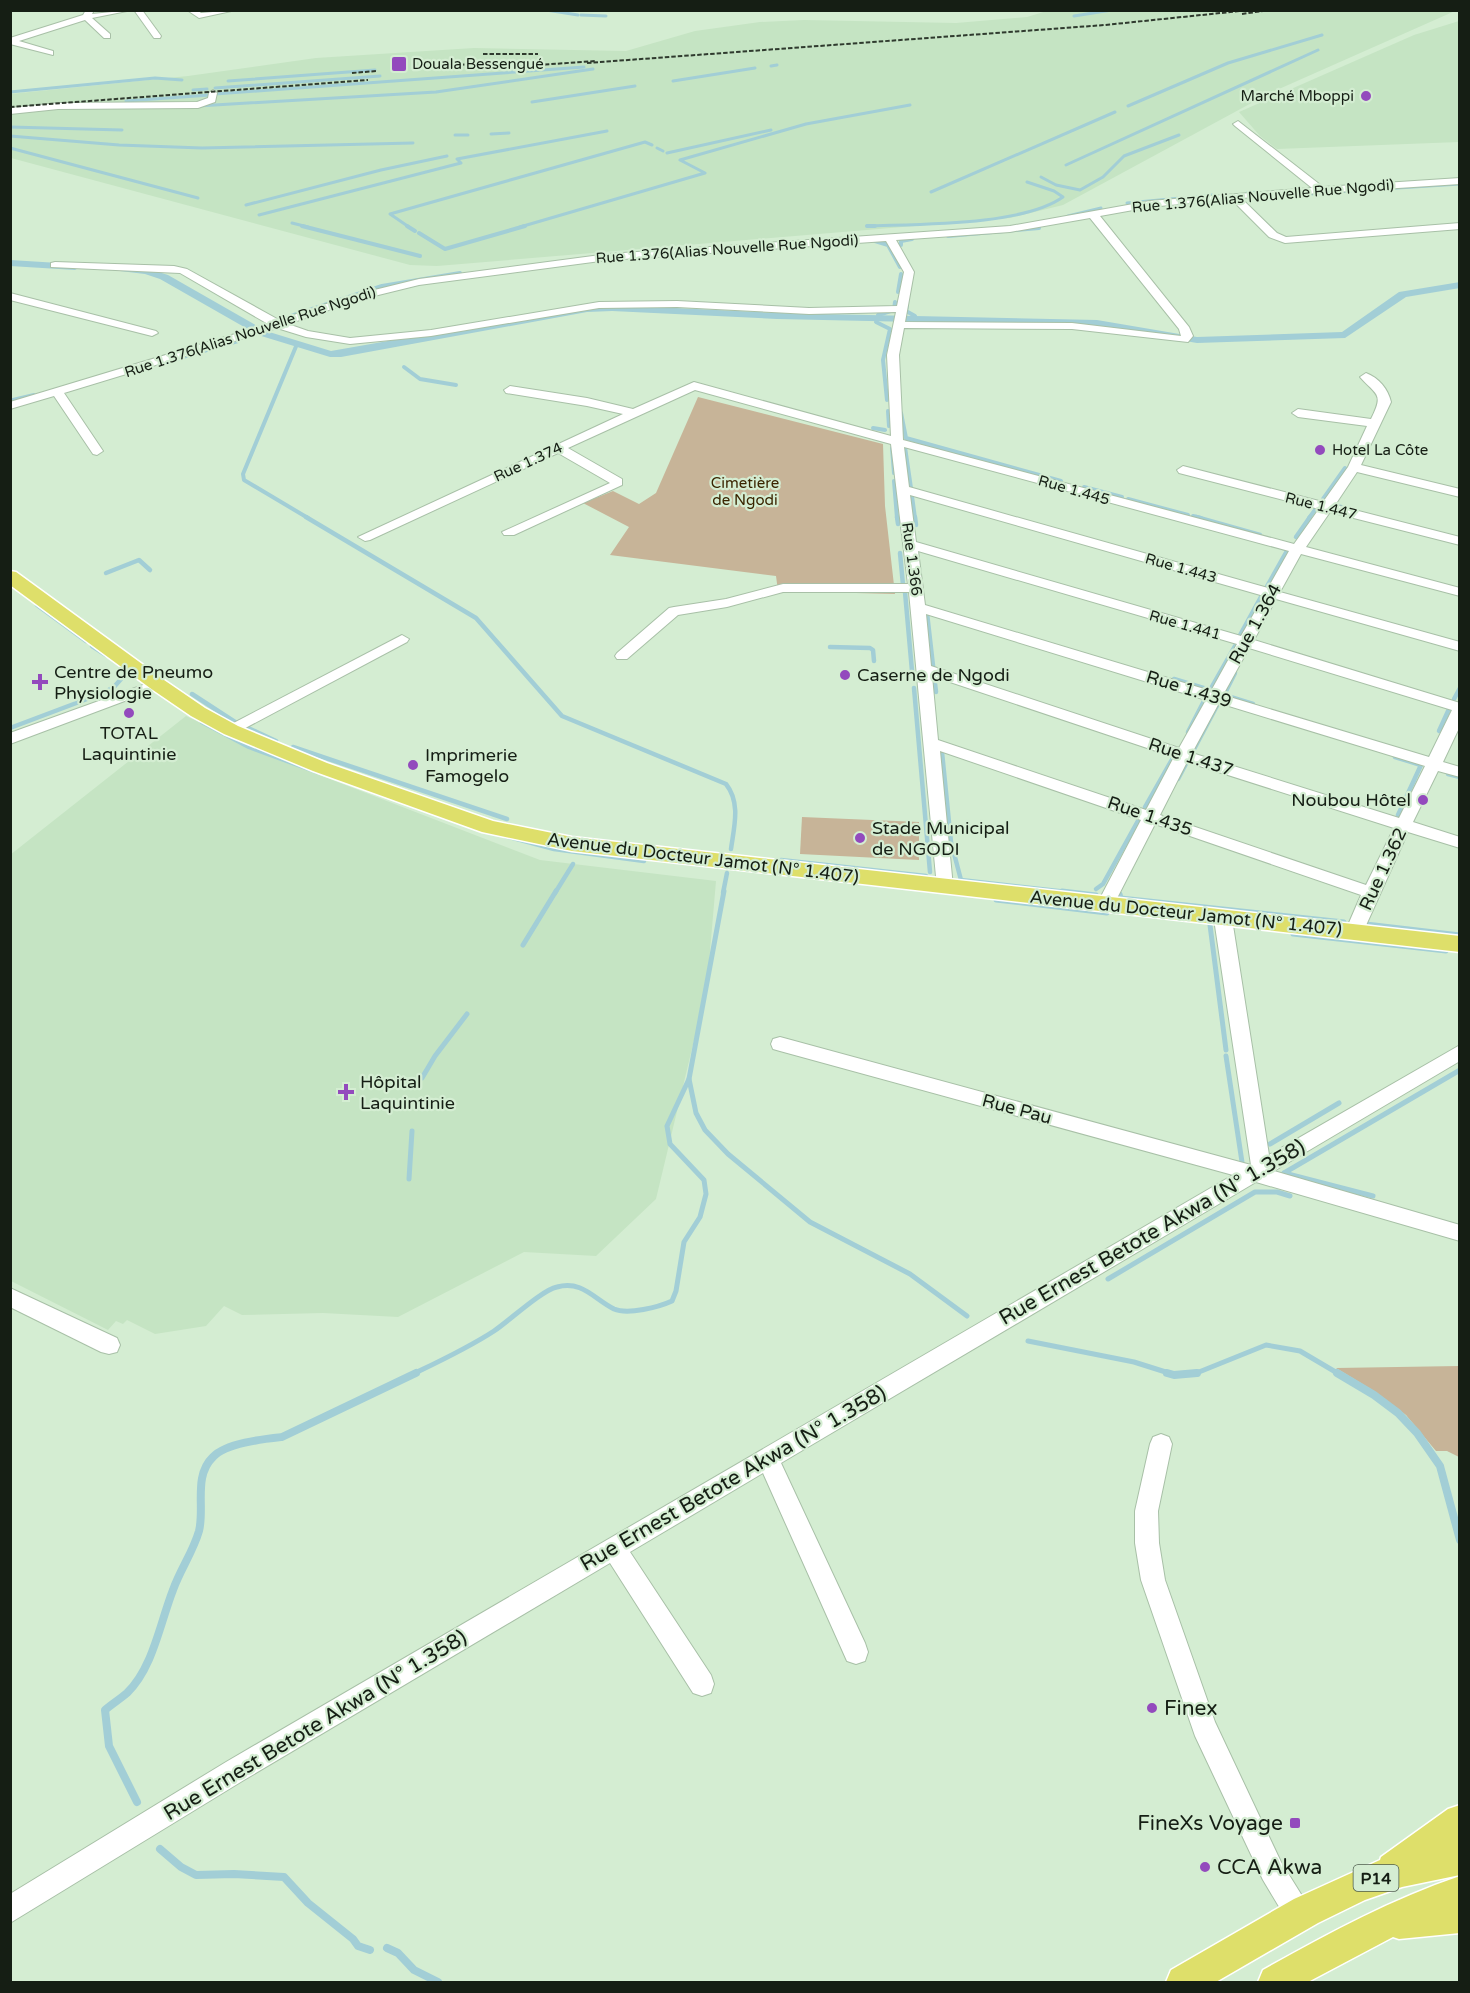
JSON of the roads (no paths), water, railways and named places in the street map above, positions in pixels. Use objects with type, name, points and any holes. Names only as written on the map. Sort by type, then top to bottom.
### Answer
[{"type":"main road","name":"Avenue du Docteur Jamot (N° 1.407)","points":[[10,576],[157,684],[198,712],[231,730],[320,767],[489,827],[573,844],[1460,944]]},
{"type":"main road","points":[[1384,1875],[1460,1821]]},
{"type":"main road","name":"P14","points":[[1183,1983],[1300,1915],[1384,1875],[1460,1858]]},
{"type":"main road","name":"P14","points":[[1275,1983],[1383,1923],[1420,1906],[1460,1893]]},
{"type":"main road","points":[[1383,1923],[1460,1916]]},
{"type":"street","points":[[11,41],[88,14],[128,10]]},
{"type":"street","points":[[138,10],[157,36]]},
{"type":"street","points":[[191,10],[198,16],[232,10]]},
{"type":"street","points":[[88,14],[107,36]]},
{"type":"street","points":[[10,30],[49,28],[66,33]]},
{"type":"street","points":[[11,41],[50,54]]},
{"type":"street","points":[[10,111],[58,106],[198,105],[210,102],[213,93]]},
{"type":"street","points":[[1238,124],[1321,190]]},
{"type":"street","name":"Rue 1.376(Alias Nouvelle Rue Ngodi)","points":[[10,406],[279,325],[388,288],[462,275],[608,257],[1010,229],[1150,204],[1233,196],[1460,181]]},
{"type":"street","points":[[1233,196],[1273,235],[1285,240],[1460,226]]},
{"type":"street","points":[[55,265],[162,268],[183,271],[279,325],[306,334],[350,341],[431,333],[599,305],[677,304],[901,316],[966,324],[1072,326],[1186,336],[1185,329],[1160,295],[1092,213]]},
{"type":"street","name":"Rue 1.366","points":[[889,238],[907,265],[909,272],[893,356],[897,441],[918,607],[945,887]]},
{"type":"street","points":[[10,296],[103,322],[153,333]]},
{"type":"street","name":"Rue 1.364","points":[[1106,904],[1183,755],[1272,593],[1297,549],[1354,467],[1385,402],[1385,395],[1366,377]]},
{"type":"street","name":"Rue 1.445","points":[[690,386],[1460,592]]},
{"type":"street","name":"Rue 1.374","points":[[365,537],[690,386]]},
{"type":"street","points":[[510,390],[587,402],[633,413]]},
{"type":"street","points":[[58,393],[97,451]]},
{"type":"street","points":[[1298,413],[1373,423]]},
{"type":"street","points":[[509,531],[616,485],[616,482],[559,448]]},
{"type":"street","points":[[1354,467],[1460,493]]},
{"type":"street","name":"Rue 1.447","points":[[1183,470],[1460,541]]},
{"type":"street","name":"Rue 1.443","points":[[903,489],[1460,647]]},
{"type":"street","name":"Rue 1.441","points":[[909,544],[1246,642],[1460,709]]},
{"type":"street","points":[[622,656],[674,610],[727,603],[783,588],[915,588]]},
{"type":"street","name":"Rue 1.439","points":[[918,607],[1460,772]]},
{"type":"street","points":[[231,730],[402,639]]},
{"type":"street","name":"Rue 1.437","points":[[923,668],[1183,755],[1460,843]]},
{"type":"street","points":[[10,739],[157,684]]},
{"type":"street","name":"Rue 1.362","points":[[1354,932],[1370,892],[1435,764],[1460,709]]},
{"type":"street","name":"Rue 1.435","points":[[930,742],[1370,892]]},
{"type":"street","points":[[1223,919],[1257,1171]]},
{"type":"street","name":"Rue Pau","points":[[780,1044],[1257,1171],[1460,1233]]},
{"type":"street","name":"Rue Ernest Betote Akwa (N° 1.358)","points":[[10,1910],[235,1771],[1460,1052]]},
{"type":"street","points":[[10,1297],[109,1345]]},
{"type":"street","points":[[1161,1444],[1145,1510],[1148,1559],[1153,1580],[1204,1727],[1272,1871],[1300,1915]]},
{"type":"street","points":[[767,1458],[856,1652]]},
{"type":"street","points":[[614,1548],[702,1684]]},
{"type":"waterway","points":[[546,10],[578,15]]},
{"type":"waterway","points":[[1074,16],[1112,10]]},
{"type":"waterway","points":[[581,15],[606,16]]},
{"type":"waterway","points":[[1128,106],[1228,63],[1322,35]]},
{"type":"waterway","points":[[1066,165],[1318,50]]},
{"type":"waterway","points":[[771,66],[777,65]]},
{"type":"waterway","points":[[215,94],[584,67]]},
{"type":"waterway","points":[[673,81],[755,68]]},
{"type":"waterway","points":[[198,106],[436,92],[593,69]]},
{"type":"waterway","points":[[228,81],[375,70]]},
{"type":"waterway","points":[[215,88],[380,76]]},
{"type":"waterway","points":[[10,92],[155,78],[182,80]]},
{"type":"waterway","points":[[532,102],[635,86]]},
{"type":"waterway","points":[[193,90],[207,89]]},
{"type":"waterway","points":[[126,101],[210,95]]},
{"type":"waterway","points":[[520,227],[705,173],[680,160],[806,124],[910,105]]},
{"type":"waterway","points":[[931,192],[1115,112]]},
{"type":"waterway","points":[[10,127],[122,130]]},
{"type":"waterway","points":[[667,153],[771,130]]},
{"type":"waterway","points":[[259,215],[461,163],[457,159],[607,131]]},
{"type":"waterway","points":[[491,134],[509,133]]},
{"type":"waterway","points":[[455,135],[468,135]]},
{"type":"waterway","points":[[1041,177],[1056,185],[1080,190],[1103,177],[1124,156],[1179,135]]},
{"type":"waterway","points":[[10,136],[119,145],[202,148],[413,143]]},
{"type":"waterway","points":[[409,227],[390,214],[645,142],[652,145]]},
{"type":"waterway","points":[[10,148],[198,198]]},
{"type":"waterway","points":[[657,148],[663,151]]},
{"type":"waterway","points":[[246,205],[381,170],[447,156]]},
{"type":"waterway","points":[[875,226],[867,226],[941,224],[996,218],[1045,206],[1063,197],[1054,191],[1027,182]]},
{"type":"waterway","points":[[1336,192],[1460,184]]},
{"type":"waterway","points":[[1247,193],[1258,192]]},
{"type":"waterway","points":[[1313,193],[1321,193]]},
{"type":"waterway","points":[[1302,194],[1312,194]]},
{"type":"waterway","points":[[1127,203],[1213,195]]},
{"type":"waterway","points":[[1068,216],[1101,208]]},
{"type":"waterway","points":[[292,223],[308,227]]},
{"type":"waterway","points":[[302,226],[420,256]]},
{"type":"waterway","points":[[407,226],[415,231]]},
{"type":"waterway","points":[[419,233],[445,249],[525,226]]},
{"type":"waterway","points":[[948,236],[1039,228]]},
{"type":"waterway","points":[[901,245],[901,241],[912,239]]},
{"type":"waterway","points":[[875,241],[888,245],[900,267]]},
{"type":"waterway","points":[[10,263],[75,267]]},
{"type":"waterway","points":[[124,269],[146,271],[164,277],[262,333],[330,354],[341,354],[587,309],[612,308],[777,316],[1097,323],[1197,340],[1345,335],[1403,294],[1460,285]]},
{"type":"waterway","points":[[291,316],[382,286],[460,273]]},
{"type":"waterway","points":[[898,292],[901,274]]},
{"type":"waterway","points":[[878,315],[894,310],[895,302]]},
{"type":"waterway","points":[[907,305],[906,311],[915,316]]},
{"type":"waterway","points":[[876,322],[890,329],[883,360],[887,400]]},
{"type":"waterway","points":[[200,352],[238,341]]},
{"type":"waterway","points":[[297,344],[243,474],[244,480],[308,518]]},
{"type":"waterway","points":[[182,357],[191,355]]},
{"type":"waterway","points":[[160,364],[180,358]]},
{"type":"waterway","points":[[404,367],[420,379],[456,385]]},
{"type":"waterway","points":[[13,400],[34,395]]},
{"type":"waterway","points":[[888,411],[889,426]]},
{"type":"waterway","points":[[901,413],[906,438],[1061,481]]},
{"type":"waterway","points":[[873,428],[885,430]]},
{"type":"waterway","points":[[909,446],[905,447],[911,488]]},
{"type":"waterway","points":[[892,448],[894,473]]},
{"type":"waterway","points":[[1323,499],[1345,468]]},
{"type":"waterway","points":[[894,481],[897,518]]},
{"type":"waterway","points":[[1084,487],[1122,497]]},
{"type":"waterway","points":[[912,496],[915,518]]},
{"type":"waterway","points":[[1128,499],[1188,515]]},
{"type":"waterway","points":[[1336,502],[1334,505],[1357,511]]},
{"type":"waterway","points":[[1309,518],[1317,507]]},
{"type":"waterway","points":[[1193,516],[1201,518]]},
{"type":"waterway","points":[[306,517],[476,618],[562,716],[726,784],[731,791],[735,807],[731,849]]},
{"type":"waterway","points":[[897,517],[898,524]]},
{"type":"waterway","points":[[915,517],[916,525]]},
{"type":"waterway","points":[[1196,517],[1260,535]]},
{"type":"waterway","points":[[1296,537],[1310,517]]},
{"type":"waterway","points":[[1265,590],[1288,549],[1283,548]]},
{"type":"waterway","points":[[900,553],[903,585]]},
{"type":"waterway","points":[[106,573],[139,560],[150,570]]},
{"type":"waterway","points":[[905,592],[912,671]]},
{"type":"waterway","points":[[1239,637],[1262,595]]},
{"type":"waterway","points":[[37,605],[86,641]]},
{"type":"waterway","points":[[933,614],[927,613],[936,692]]},
{"type":"waterway","points":[[92,646],[106,655]]},
{"type":"waterway","points":[[1174,679],[1210,690],[1235,646]]},
{"type":"waterway","points":[[830,647],[870,648],[873,650],[874,661]]},
{"type":"waterway","points":[[105,692],[114,687],[128,671],[123,668]]},
{"type":"waterway","points":[[1235,673],[1224,695],[1253,704]]},
{"type":"waterway","points":[[914,688],[930,872]]},
{"type":"waterway","points":[[1454,699],[1460,688]]},
{"type":"waterway","points":[[192,694],[235,722],[276,741]]},
{"type":"waterway","points":[[10,728],[87,699]]},
{"type":"waterway","points":[[1188,732],[1205,699]]},
{"type":"waterway","points":[[1192,753],[1219,702],[1225,704]]},
{"type":"waterway","points":[[1439,731],[1449,709]]},
{"type":"waterway","points":[[202,722],[249,747],[317,772]]},
{"type":"waterway","points":[[293,747],[507,819]]},
{"type":"waterway","points":[[942,752],[951,842],[961,880],[1076,893]]},
{"type":"waterway","points":[[1145,807],[1174,756]]},
{"type":"waterway","points":[[1395,757],[1421,765],[1398,815]]},
{"type":"waterway","points":[[1178,779],[1188,760]]},
{"type":"waterway","points":[[1448,774],[1460,777]]},
{"type":"waterway","points":[[1096,889],[1103,884],[1139,819]]},
{"type":"waterway","points":[[505,836],[554,849],[644,861]]},
{"type":"waterway","points":[[781,860],[926,876]]},
{"type":"waterway","points":[[555,893],[573,864]]},
{"type":"waterway","points":[[723,893],[727,873]]},
{"type":"waterway","points":[[523,945],[556,891]]},
{"type":"waterway","points":[[689,1079],[724,891]]},
{"type":"waterway","points":[[1062,891],[1096,895]]},
{"type":"waterway","points":[[1120,894],[1121,898],[1344,922]]},
{"type":"waterway","points":[[996,900],[1107,913]]},
{"type":"waterway","points":[[1366,924],[1460,935]]},
{"type":"waterway","points":[[1210,925],[1226,1050]]},
{"type":"waterway","points":[[1293,934],[1446,951]]},
{"type":"waterway","points":[[422,1078],[435,1056],[467,1014]]},
{"type":"waterway","points":[[1226,1056],[1242,1162]]},
{"type":"waterway","points":[[1373,1196],[1284,1173],[1460,1070]]},
{"type":"waterway","points":[[413,1374],[484,1337],[543,1294],[557,1287],[581,1288],[620,1311],[659,1306],[672,1301],[676,1291],[684,1242],[700,1217],[706,1194],[704,1180],[670,1144],[667,1126],[689,1079]]},
{"type":"waterway","points":[[689,1079],[696,1113],[705,1130],[728,1154],[810,1222],[910,1274],[967,1316]]},
{"type":"waterway","points":[[1270,1144],[1339,1103]]},
{"type":"waterway","points":[[409,1179],[412,1131]]},
{"type":"waterway","points":[[1108,1279],[1255,1192],[1277,1192],[1290,1196]]},
{"type":"waterway","points":[[1028,1341],[1134,1362],[1172,1374]]},
{"type":"waterway","points":[[1196,1373],[1266,1345],[1300,1351],[1339,1374]]},
{"type":"waterway","points":[[137,1802],[109,1746],[105,1710],[136,1683],[150,1658],[168,1603],[199,1531],[201,1483],[207,1465],[213,1457],[227,1448],[246,1442],[282,1437],[416,1373]]},
{"type":"waterway","points":[[1167,1373],[1174,1375],[1196,1373]]},
{"type":"waterway","points":[[1337,1373],[1374,1395],[1398,1413],[1417,1433],[1440,1466],[1460,1540]]},
{"type":"waterway","points":[[160,1849],[181,1867],[196,1875],[234,1874],[284,1877],[308,1903],[353,1939],[358,1946],[370,1950]]},
{"type":"waterway","points":[[387,1948],[398,1953],[414,1970],[438,1982]]},
{"type":"railway","points":[[587,63],[1105,25],[1250,10]]},
{"type":"railway","points":[[1242,14],[1269,10]]},
{"type":"railway","points":[[483,54],[538,54]]},
{"type":"railway","points":[[480,69],[596,61]]},
{"type":"railway","points":[[434,67],[472,64]]},
{"type":"railway","points":[[352,73],[376,71]]},
{"type":"railway","points":[[10,107],[368,80]]},
{"type":"place","name":"Douala Bessengué","points":[[399,64]]},
{"type":"place","name":"Marché Mboppi","points":[[1366,96]]},
{"type":"place","name":"Hotel La Côte","points":[[1320,450]]},
{"type":"place","name":"Caserne de Ngodi","points":[[845,675]]},
{"type":"place","name":"Centre de Pneumo Physiologie","points":[[40,682]]},
{"type":"place","name":"TOTAL Laquintinie","points":[[129,713]]},
{"type":"place","name":"Imprimerie Famogelo","points":[[413,765]]},
{"type":"place","name":"Noubou Hôtel","points":[[1423,800]]},
{"type":"place","name":"Stade Municipal de NGODI","points":[[860,838]]},
{"type":"place","name":"Hôpital Laquintinie","points":[[346,1092]]},
{"type":"place","name":"Finex","points":[[1152,1708]]},
{"type":"place","name":"FineXs Voyage","points":[[1295,1823]]},
{"type":"place","name":"CCA Akwa","points":[[1205,1867]]},
{"type":"park label","name":"Cimetière de Ngodi","points":[[745,492]]}]
